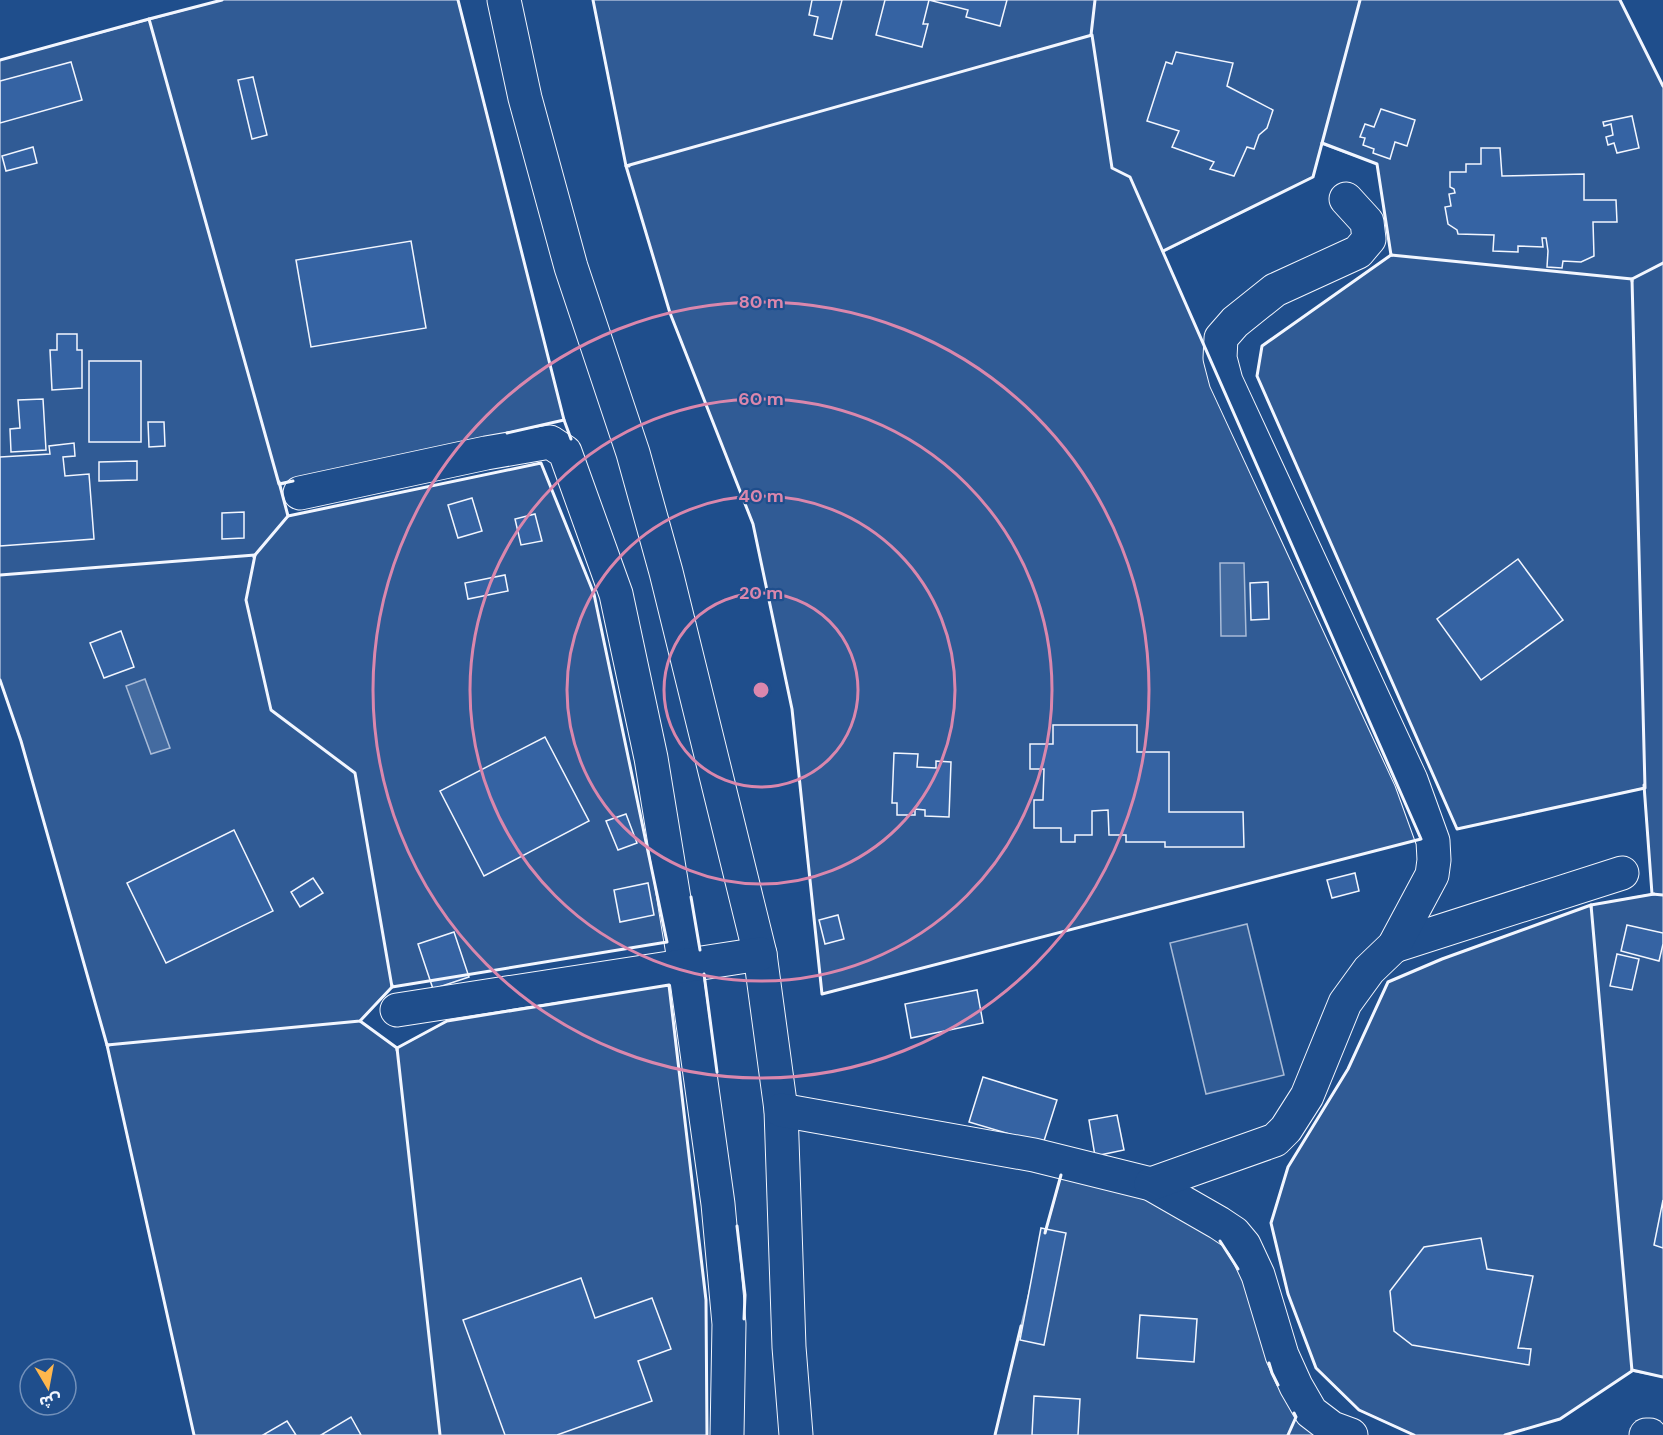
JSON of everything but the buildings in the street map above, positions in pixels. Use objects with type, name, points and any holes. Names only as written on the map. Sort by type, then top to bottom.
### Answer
[{"type":"street","points":[[504,0],[525,98],[571,267],[633,453],[666,572],[760,954],[781,1110],[789,1347],[796,1435]]},
{"type":"street","points":[[1151,1184],[1275,1140],[1286,1129],[1307,1096],[1345,1003],[1369,970],[1394,946],[1431,874],[1434,860],[1433,841],[1411,780],[1226,381],[1220,358],[1221,338],[1236,322],[1275,290],[1358,252],[1369,239],[1367,222],[1346,199]]},
{"type":"street","points":[[300,493],[486,453],[550,442],[565,452],[616,594],[651,758],[685,966],[718,1204],[729,1324],[727,1435]]},
{"type":"street","points":[[1394,946],[1622,873]]},
{"type":"street","points":[[397,1010],[760,954]]},
{"type":"street","points":[[781,1110],[1034,1155],[1151,1184],[1234,1233],[1244,1245],[1258,1275],[1282,1354],[1296,1386],[1311,1412],[1332,1428],[1351,1435]]},
{"type":"shaded area","points":[[222,0],[458,0],[564,420],[280,485],[288,516],[541,463],[594,594],[667,942],[392,987],[360,1021],[397,1048],[447,1021],[669,985],[706,1300],[707,1435],[194,1435],[107,1045],[21,741],[0,680],[0,60]]},
{"type":"shaded area","points":[[593,0],[1620,0],[1663,86],[1663,1377],[1632,1371],[1560,1419],[1505,1435],[1414,1435],[1359,1410],[1316,1368],[1288,1294],[1271,1223],[1288,1167],[1348,1069],[1388,982],[1442,959],[1591,905],[1652,894],[1644,788],[1457,829],[1257,376],[1262,346],[1391,255],[1377,164],[1322,144],[1313,177],[1163,252],[1421,839],[822,994],[792,709],[753,524],[670,313],[626,166]]},
{"type":"shaded area","points":[[1220,563],[1244,563],[1246,636],[1221,636]]},
{"type":"shaded area","points":[[145,679],[170,748],[151,754],[126,686]]},
{"type":"shaded area","points":[[1247,924],[1284,1075],[1206,1094],[1170,943]]},
{"type":"shaded area","points":[[1062,1173],[1153,1200],[1215,1233],[1247,1284],[1272,1373],[1296,1417],[1322,1435],[995,1435],[1032,1280]]},
{"type":"wall","points":[[222,0],[149,19],[279,484],[293,481]]},
{"type":"wall","points":[[458,0],[564,420],[507,433]]},
{"type":"wall","points":[[593,0],[626,166],[629,166]]},
{"type":"wall","points":[[1091,35],[1095,0]]},
{"type":"wall","points":[[1163,251],[1313,177],[1360,0]]},
{"type":"wall","points":[[1620,0],[1663,86]]},
{"type":"wall","points":[[0,60],[149,19]]},
{"type":"wall","points":[[1092,35],[1112,168],[1130,177],[1421,839],[822,994],[792,709],[753,524],[670,313],[626,166],[1092,35]]},
{"type":"wall","points":[[1322,143],[1377,164],[1392,255]]},
{"type":"wall","points":[[1391,255],[1632,279],[1645,788],[1457,829],[1257,376],[1262,346],[1391,255]]},
{"type":"wall","points":[[1632,281],[1663,263]]},
{"type":"wall","points":[[564,420],[571,439]]},
{"type":"wall","points":[[541,463],[594,594],[667,942],[392,987],[355,773],[271,710],[246,600],[255,555],[288,516],[541,463]]},
{"type":"wall","points":[[279,482],[288,516]]},
{"type":"wall","points":[[0,575],[255,555],[254,557]]},
{"type":"wall","points":[[0,680],[21,741],[107,1045],[360,1021],[392,985]]},
{"type":"wall","points":[[1644,785],[1652,894],[1663,895]]},
{"type":"wall","points":[[1591,907],[1591,905],[1654,894]]},
{"type":"wall","points":[[691,897],[700,950]]},
{"type":"wall","points":[[1414,1435],[1359,1410],[1316,1368],[1288,1294],[1271,1223],[1288,1167],[1348,1069],[1388,982],[1442,959],[1591,905],[1632,1371],[1560,1419],[1505,1435]]},
{"type":"wall","points":[[704,974],[717,1072]]},
{"type":"wall","points":[[440,1435],[397,1048],[447,1021],[669,985],[706,1300],[707,1435]]},
{"type":"wall","points":[[360,1021],[397,1050]]},
{"type":"wall","points":[[109,1045],[107,1045],[194,1435]]},
{"type":"wall","points":[[1045,1233],[1061,1175]]},
{"type":"wall","points":[[737,1226],[745,1295],[744,1319]]},
{"type":"wall","points":[[1220,1241],[1238,1269]]},
{"type":"wall","points":[[995,1435],[1021,1326]]},
{"type":"wall","points":[[1269,1363],[1278,1385]]},
{"type":"wall","points":[[1632,1370],[1663,1377]]},
{"type":"wall","points":[[1288,1435],[1296,1417],[1294,1413]]}]
